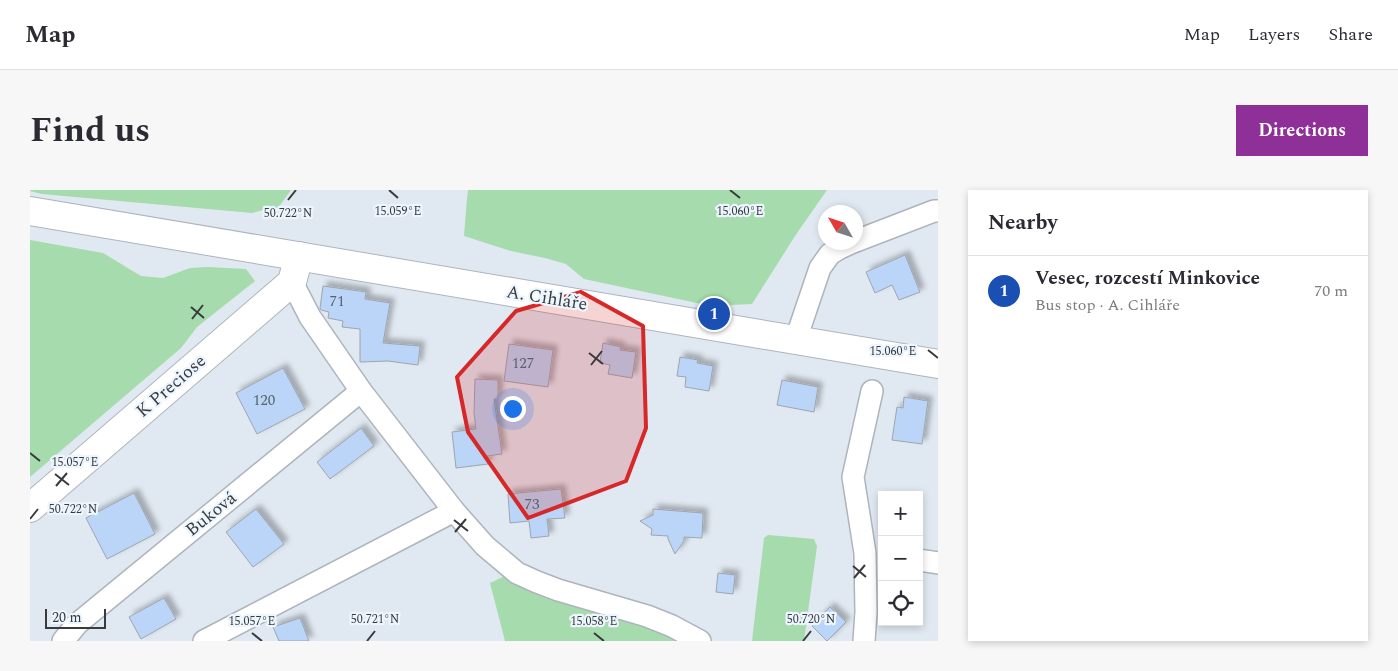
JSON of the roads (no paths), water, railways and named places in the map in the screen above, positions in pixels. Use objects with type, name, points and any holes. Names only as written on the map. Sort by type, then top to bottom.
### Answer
[{"type":"street","name":"A. Cihláře","points":[[30,211],[938,364]]},
{"type":"street","points":[[863,239],[938,211]]},
{"type":"street","points":[[796,339],[820,268],[830,254],[837,250]]},
{"type":"street","points":[[299,256],[292,282],[310,317],[361,391],[454,511],[485,546],[517,573],[558,590],[647,616],[672,626],[700,641]]},
{"type":"street","name":"K Preciose","points":[[30,508],[292,282]]},
{"type":"street","name":"Buková","points":[[63,641],[77,624],[361,391]]},
{"type":"street","points":[[864,641],[873,554],[853,477],[872,391]]},
{"type":"street","points":[[204,641],[454,511]]},
{"type":"street","points":[[923,561],[938,563]]},
{"type":"place","name":"Vesec, rozcestí Minkovice","points":[[714,314]]}]
